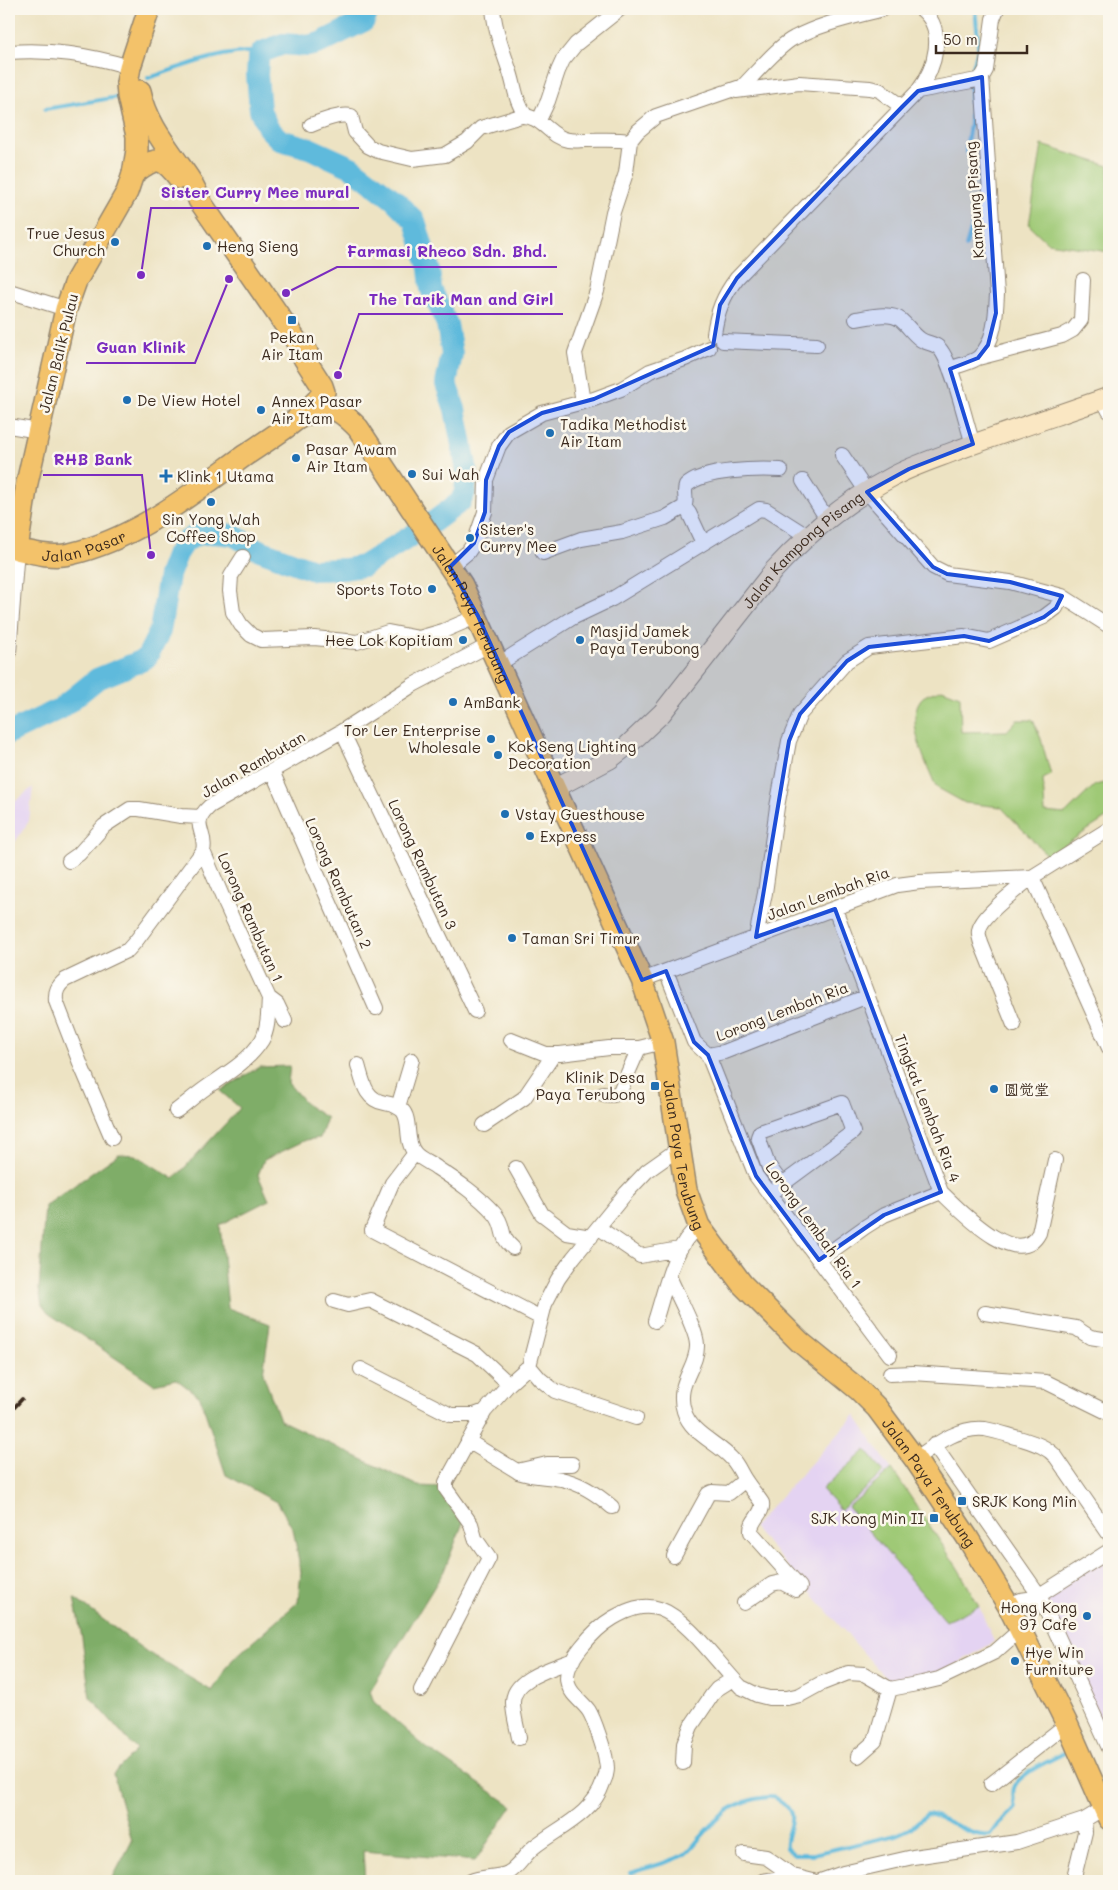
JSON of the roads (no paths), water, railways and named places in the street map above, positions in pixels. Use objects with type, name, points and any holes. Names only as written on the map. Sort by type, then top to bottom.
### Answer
[{"type":"main road","name":"Jalan Balik Pulau","points":[[17,549],[27,483],[66,309],[76,281],[127,192],[134,174],[138,150],[137,136],[127,83],[130,67],[149,9]]},
{"type":"main road","points":[[130,67],[139,84],[146,112],[156,131],[196,188],[199,200]]},
{"type":"main road","points":[[134,174],[147,163],[157,160],[166,162],[189,192],[199,200],[297,342],[310,354],[327,378],[353,416],[358,428]]},
{"type":"main road","name":"Jalan Pasar","points":[[17,549],[40,554],[68,554],[104,543],[137,529],[296,420],[315,404],[324,392],[297,342]]},
{"type":"main road","name":"Jalan Kampong Pisang","points":[[555,788],[610,759],[662,713],[774,570],[807,536],[828,519],[867,492],[909,469],[973,444],[1107,402]]},
{"type":"main road","name":"Jalan Pasar","points":[[296,420],[322,408],[343,413],[358,428]]},
{"type":"main road","name":"Jalan Paya Terubung","points":[[358,428],[462,585],[478,616],[497,665],[642,980],[663,1042],[681,1147],[686,1190],[699,1226],[742,1284],[800,1342],[860,1390],[877,1408],[915,1459],[967,1537],[1015,1617],[1067,1724],[1107,1814]]},
{"type":"street","points":[[493,9],[503,56],[509,70],[518,104],[533,118],[559,137],[567,140],[615,139],[630,141]]},
{"type":"street","points":[[312,125],[328,118],[348,115],[353,119],[355,132],[368,146],[378,151],[412,159],[445,155],[467,142],[481,128],[533,118],[548,101],[563,60],[576,44],[620,9]]},
{"type":"street","points":[[583,402],[575,353],[597,291],[613,212],[626,173],[630,141],[638,131],[656,116],[743,86],[751,76],[792,38],[835,22],[883,9]]},
{"type":"street","points":[[450,567],[468,552],[474,543],[485,512],[486,480],[498,446],[509,432],[542,413],[594,399],[621,389],[650,371],[685,359],[709,348],[714,350],[720,349],[723,345],[719,337],[720,305],[737,278],[918,91],[927,79],[936,52],[935,35],[932,23],[925,12],[920,9]]},
{"type":"street","name":"Kampung Pisang","points":[[978,358],[988,345],[991,335],[996,313],[997,294],[974,80],[986,70],[993,19],[997,9]]},
{"type":"street","points":[[9,52],[53,51],[95,57],[130,67]]},
{"type":"street","points":[[918,91],[974,80]]},
{"type":"street","points":[[730,92],[799,83],[859,87],[879,90],[902,106]]},
{"type":"street","points":[[950,369],[978,358],[1062,336],[1073,330],[1081,320],[1083,280]]},
{"type":"street","points":[[9,291],[66,309]]},
{"type":"street","points":[[856,319],[893,316],[901,319],[922,341],[939,348],[950,369],[973,444]]},
{"type":"street","points":[[719,337],[816,345]]},
{"type":"street","points":[[9,426],[39,432]]},
{"type":"street","points":[[842,455],[867,492],[933,568],[947,574],[1010,582],[1062,596],[1109,626]]},
{"type":"street","points":[[543,553],[581,539],[622,532],[665,518],[684,507],[686,501],[684,490],[689,482],[721,472],[753,469],[781,470]]},
{"type":"street","points":[[803,481],[828,519]]},
{"type":"street","points":[[684,507],[689,512],[703,543]]},
{"type":"street","points":[[497,665],[572,618],[612,599],[759,509],[766,510],[807,536]]},
{"type":"street","name":"Jalan Balik Pulau","points":[[9,653],[11,598],[17,549]]},
{"type":"street","points":[[243,557],[232,576],[230,591],[233,612],[241,625],[251,635],[261,640],[314,638],[357,642],[388,632],[419,638],[443,632],[478,616]]},
{"type":"street","points":[[756,937],[765,893],[777,807],[789,741],[800,714],[846,661],[869,647],[964,636],[989,641],[1044,617],[1056,608],[1062,596]]},
{"type":"street","name":"Jalan Rambutan","points":[[203,851],[204,844],[199,826],[201,817],[210,806],[342,731],[413,685],[489,645]]},
{"type":"street","name":"Lorong Rambutan 3","points":[[342,731],[475,1011]]},
{"type":"street","name":"Lorong Rambutan 2","points":[[272,771],[376,1008]]},
{"type":"street","points":[[69,861],[79,854],[104,826],[130,809],[139,808],[181,816],[201,817]]},
{"type":"street","name":"Jalan Lembah Ria","points":[[642,980],[897,885],[920,882],[1032,877],[1109,829]]},
{"type":"street","points":[[112,1138],[56,1001],[57,989],[65,980],[132,946],[203,851]]},
{"type":"street","name":"Lorong Rambutan 1","points":[[203,851],[269,998],[277,1004],[285,1021]]},
{"type":"street","points":[[1014,1025],[978,932],[981,924],[990,914],[1032,877],[1109,1048]]},
{"type":"street","name":"Tingkat Lembah Ria 4","points":[[835,908],[941,1192],[976,1225],[991,1236],[1006,1243],[1027,1245],[1033,1242],[1039,1233],[1055,1160]]},
{"type":"street","name":"Lorong Lembah Ria 1","points":[[666,971],[694,1042],[708,1055],[754,1172],[890,1355]]},
{"type":"street","name":"Lorong Lembah Ria","points":[[708,1055],[724,1052],[868,996]]},
{"type":"street","points":[[176,1111],[236,1069],[263,1039],[269,998]]},
{"type":"street","points":[[511,1040],[546,1054],[609,1048],[639,1048],[663,1042]]},
{"type":"street","points":[[603,1094],[612,1096],[620,1091],[639,1048]]},
{"type":"street","points":[[484,1125],[524,1098],[554,1054]]},
{"type":"street","points":[[398,1107],[412,1060]]},
{"type":"street","points":[[358,1066],[366,1092],[370,1097],[375,1101],[398,1107],[404,1112],[407,1118],[407,1132],[415,1153],[467,1188],[495,1214],[502,1225],[503,1237],[513,1248]]},
{"type":"street","points":[[769,1194],[853,1132],[842,1103],[760,1132],[758,1137],[768,1165],[782,1184]]},
{"type":"street","points":[[421,1690],[488,1562],[488,1554],[474,1538],[471,1524],[446,1489],[446,1482],[485,1411],[509,1384],[529,1366],[545,1304],[558,1278],[626,1193],[647,1171],[681,1147]]},
{"type":"street","points":[[415,1153],[392,1183],[372,1230],[541,1318]]},
{"type":"street","points":[[516,1168],[542,1214],[567,1233],[595,1232],[640,1256],[679,1249]]},
{"type":"street","points":[[819,1260],[884,1215],[941,1192]]},
{"type":"street","points":[[655,1321],[679,1249],[690,1232],[699,1226]]},
{"type":"street","points":[[670,1278],[694,1333],[697,1345],[694,1360],[684,1381],[682,1402],[684,1412],[699,1433],[722,1448],[734,1460],[745,1480],[762,1502],[763,1506],[750,1528],[751,1532],[800,1587],[796,1590],[781,1582],[772,1584],[744,1603]]},
{"type":"street","points":[[334,1301],[348,1305],[370,1300],[477,1354],[509,1384]]},
{"type":"street","points":[[985,1313],[1076,1328],[1090,1337],[1109,1340]]},
{"type":"street","points":[[529,1366],[555,1392],[636,1418]]},
{"type":"street","points":[[361,1369],[451,1415],[474,1415],[485,1411]]},
{"type":"street","points":[[890,1374],[913,1372],[1046,1382],[1109,1413]]},
{"type":"street","points":[[915,1459],[934,1446],[963,1432],[975,1429],[986,1430],[1046,1447],[1056,1458],[1109,1534]]},
{"type":"street","points":[[468,1441],[517,1471],[535,1477],[561,1479],[584,1487],[602,1498],[612,1507]]},
{"type":"street","points":[[934,1446],[1037,1596],[1109,1748]]},
{"type":"street","points":[[517,1471],[547,1464],[572,1464]]},
{"type":"street","points":[[674,1556],[708,1494],[712,1492],[729,1492],[745,1480]]},
{"type":"street","points":[[471,1881],[505,1874],[514,1869],[533,1847],[576,1818],[587,1808],[603,1786],[607,1761],[592,1716],[568,1686],[567,1678],[573,1660],[591,1636],[612,1618],[633,1608],[651,1607],[660,1609],[671,1615],[696,1635],[733,1679],[748,1692],[769,1698],[787,1698],[800,1695],[820,1684],[848,1673],[864,1674],[890,1689],[939,1679],[995,1652],[1015,1617],[1021,1600],[1037,1596],[1109,1551]]},
{"type":"street","points":[[519,1738],[513,1704],[518,1688],[532,1677],[573,1660]]},
{"type":"street","points":[[683,1763],[684,1744],[691,1726],[717,1689],[733,1679]]},
{"type":"street","points":[[858,1756],[875,1741],[890,1689]]},
{"type":"street","points":[[991,1784],[1067,1724]]},
{"type":"street","points":[[820,1881],[843,1873],[913,1857],[1016,1842],[1107,1814]]},
{"type":"street","points":[[1073,1881],[1085,1832],[1084,1820]]},
{"type":"street","points":[[744,1854],[766,1857],[793,1876],[813,1881]]},
{"type":"street","points":[[763,1881],[793,1876]]},
{"type":"waterway","points":[[9,733],[60,709],[97,679],[147,657],[160,631],[169,575],[177,554],[185,542],[196,535],[214,533],[233,535],[257,549],[313,570],[363,566],[432,523],[460,502],[465,492],[467,471],[455,409],[446,384],[452,354],[447,324],[431,289],[429,268],[415,221],[393,199],[351,167],[309,148],[280,140],[268,128],[260,110],[257,75],[258,60],[262,52],[283,44],[308,46],[320,43],[364,21],[369,9]]},
{"type":"waterway","points":[[970,78],[978,49],[975,9]]},
{"type":"waterway","points":[[148,78],[219,56],[262,52]]},
{"type":"waterway","points":[[966,246],[972,226],[979,216],[980,186],[975,166],[966,150],[970,124],[970,85]]},
{"type":"waterway","points":[[45,109],[118,97]]},
{"type":"waterway","points":[[631,1873],[680,1857],[730,1809],[746,1801],[768,1797],[785,1804],[790,1811],[791,1818],[786,1848],[794,1854],[813,1854],[896,1835],[909,1829],[927,1814],[975,1834],[991,1835],[999,1824],[1015,1809],[1013,1793],[1017,1782],[1037,1767],[1066,1752]]},
{"type":"railway","points":[[9,1413],[22,1399]]},
{"type":"place","name":"True Jesus Church","points":[[115,242]]},
{"type":"place","name":"Heng Sieng","points":[[207,246]]},
{"type":"place","name":"Sister Curry Mee mural","points":[[141,275]]},
{"type":"place","name":"Guan Klinik","points":[[229,279]]},
{"type":"place","name":"Farmasi Rheco Sdn. Bhd.","points":[[286,293]]},
{"type":"place","name":"Pekan Air Itam","points":[[292,320]]},
{"type":"place","name":"The Tarik Man and Girl","points":[[338,375]]},
{"type":"place","name":"De View Hotel","points":[[127,400]]},
{"type":"place","name":"Annex Pasar Air Itam","points":[[261,410]]},
{"type":"place","name":"Tadika Methodist Air Itam","points":[[550,433]]},
{"type":"place","name":"Pasar Awam Air Itam","points":[[296,458]]},
{"type":"place","name":"Sui Wah","points":[[412,474]]},
{"type":"place","name":"Klink 1 Utama","points":[[166,476]]},
{"type":"place","name":"Sin Yong Wah Coffee Shop","points":[[211,502]]},
{"type":"place","name":"Sister's Curry Mee","points":[[470,538]]},
{"type":"place","name":"RHB Bank","points":[[151,555]]},
{"type":"place","name":"Sports Toto","points":[[432,589]]},
{"type":"place","name":"Hee Lok Kopitiam","points":[[463,640]]},
{"type":"place","name":"Masjid Jamek Paya Terubong","points":[[580,640]]},
{"type":"place","name":"AmBank","points":[[453,702]]},
{"type":"place","name":"Tor Ler Enterprise Wholesale","points":[[491,739]]},
{"type":"place","name":"Kok Seng Lighting Decoration","points":[[498,755]]},
{"type":"place","name":"Vstay Guesthouse","points":[[505,814]]},
{"type":"place","name":"Express","points":[[530,836]]},
{"type":"place","name":"Taman Sri Timur","points":[[512,938]]},
{"type":"place","name":"Klinik Desa Paya Terubong","points":[[655,1086]]},
{"type":"place","name":"圆觉堂","points":[[994,1089]]},
{"type":"place","name":"SRJK Kong Min","points":[[962,1501]]},
{"type":"place","name":"SJK Kong Min II","points":[[934,1518]]},
{"type":"place","name":"Hong Kong 97 Cafe","points":[[1087,1616]]},
{"type":"place","name":"Hye Win Furniture","points":[[1015,1661]]}]
